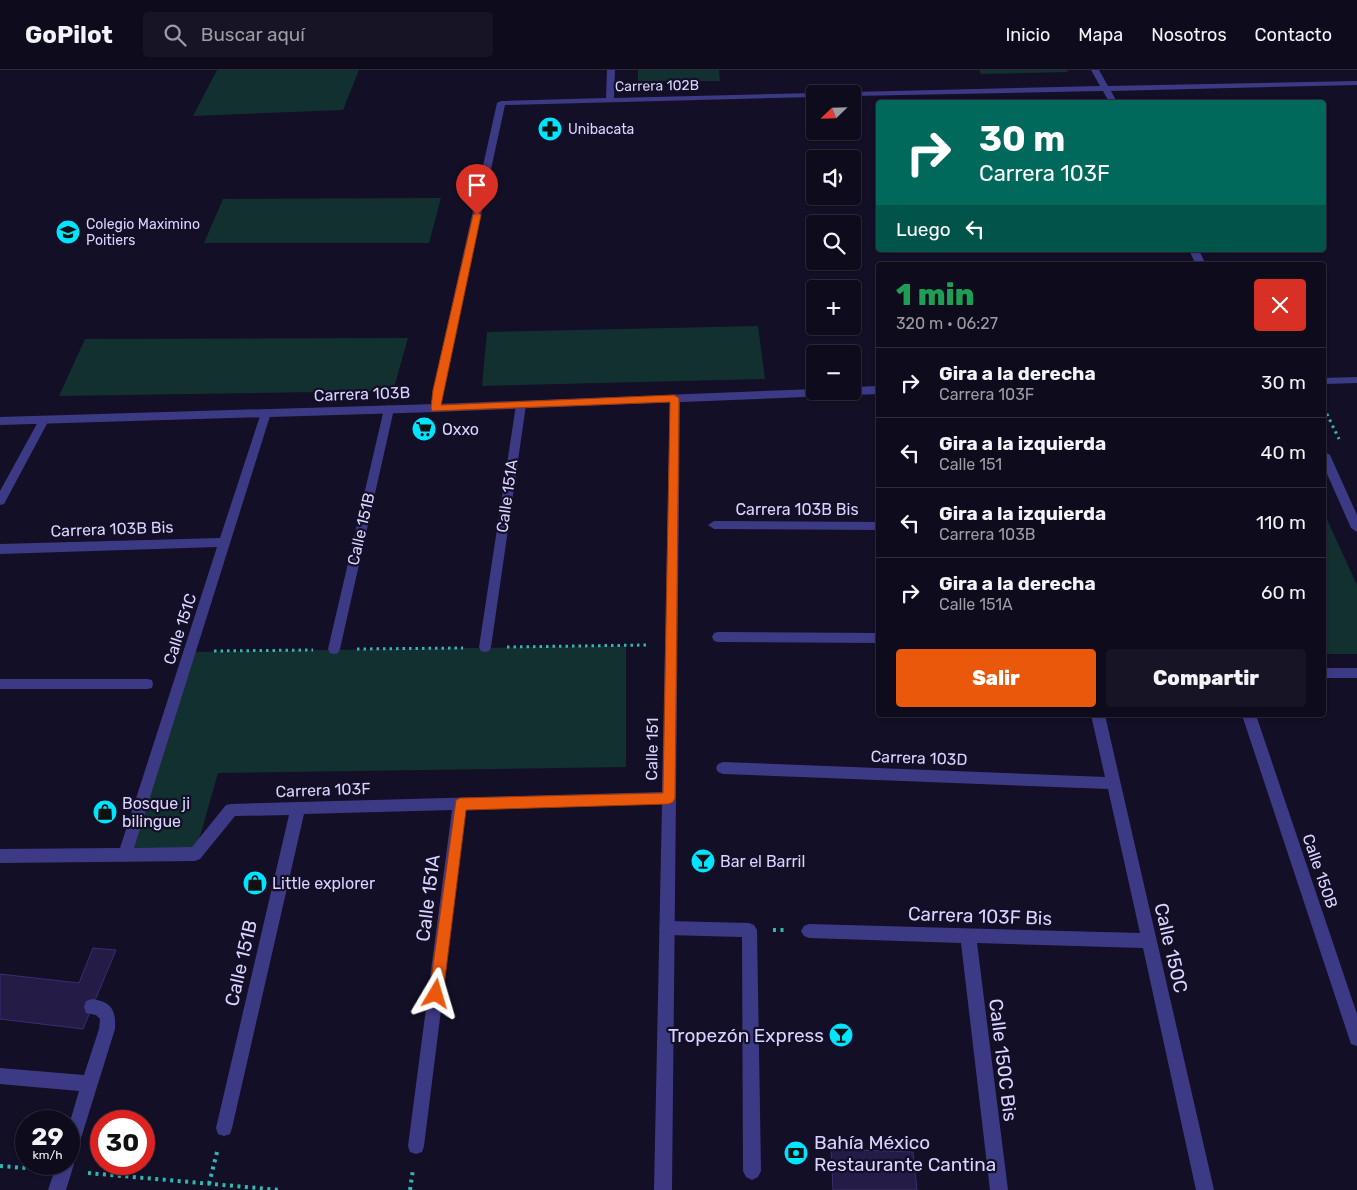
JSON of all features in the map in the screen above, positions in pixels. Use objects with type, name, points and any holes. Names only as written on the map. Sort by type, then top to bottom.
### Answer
[{"type":"street","points":[[610,100],[611,70]]},
{"type":"street","points":[[1095,70],[1112,100]]},
{"type":"street","points":[[861,94],[1357,83]]},
{"type":"street","name":"Carrera 102B","points":[[436,408],[438,390],[500,103],[806,95]]},
{"type":"street","points":[[1326,381],[1357,380]]},
{"type":"street","points":[[861,391],[876,390]]},
{"type":"street","name":"Carrera 103B","points":[[0,421],[436,408],[806,393]]},
{"type":"street","name":"Calle 151","points":[[663,1190],[674,398]]},
{"type":"street","name":"Calle 151A","points":[[485,647],[521,405]]},
{"type":"street","name":"Calle 151B","points":[[334,649],[389,409]]},
{"type":"street","name":"Calle 151C","points":[[125,854],[266,413]]},
{"type":"street","points":[[0,501],[44,420]]},
{"type":"street","points":[[1326,459],[1357,528]]},
{"type":"street","name":"Carrera 103B Bis","points":[[714,525],[876,526]]},
{"type":"street","name":"Carrera 103B Bis","points":[[0,549],[225,542]]},
{"type":"street","points":[[718,637],[876,638]]},
{"type":"street","points":[[1326,673],[1357,673]]},
{"type":"street","points":[[0,684],[146,684]]},
{"type":"street","name":"Calle 150C","points":[[1098,717],[1205,1190]]},
{"type":"street","name":"Calle 150B","points":[[1250,717],[1357,1038]]},
{"type":"street","name":"Carrera 103D","points":[[723,768],[1113,783]]},
{"type":"street","name":"Carrera 103F","points":[[0,856],[195,854],[231,810],[669,798]]},
{"type":"street","name":"Calle 151A","points":[[416,1146],[460,804]]},
{"type":"street","name":"Calle 151B","points":[[224,1128],[298,808]]},
{"type":"street","points":[[667,928],[749,930],[752,1171]]},
{"type":"street","name":"Carrera 103F Bis","points":[[809,931],[1148,941]]},
{"type":"street","name":"Calle 150C Bis","points":[[968,935],[999,1190]]},
{"type":"street","points":[[80,1116],[107,1029],[108,1016],[100,1008],[92,1007]]},
{"type":"street","points":[[0,1076],[90,1084]]},
{"type":"street","points":[[57,1190],[62,1175]]},
{"type":"path","points":[[190,652],[671,645]]},
{"type":"path","points":[[749,930],[809,931]]},
{"type":"path","points":[[209,1184],[224,1128]]},
{"type":"path","points":[[0,1166],[15,1166]]},
{"type":"path","points":[[80,1169],[280,1190]]},
{"type":"green space","points":[[217,70],[359,70],[343,110],[193,116]]},
{"type":"green space","points":[[638,70],[719,70],[720,81],[638,81]]},
{"type":"green space","points":[[979,70],[1067,70],[1068,72],[981,74]]},
{"type":"green space","points":[[441,198],[429,243],[204,243],[223,199]]},
{"type":"green space","points":[[758,326],[765,379],[482,386],[487,332]]},
{"type":"green space","points":[[408,338],[393,391],[59,396],[85,339]]},
{"type":"green space","points":[[1326,517],[1357,585],[1357,654],[1326,654]]},
{"type":"green space","points":[[626,646],[626,767],[218,773],[195,854],[125,854],[190,652]]},
{"type":"building","points":[[93,948],[116,950],[83,1029],[0,1019],[0,974],[79,983]]},
{"type":"building","points":[[831,1149],[913,1152],[917,1190],[833,1190]]},
{"type":"place","name":"Unibacata","points":[[550,129]]},
{"type":"place","name":"Colegio Maximino Poitiers","points":[[68,232]]},
{"type":"place","name":"Oxxo","points":[[424,429]]},
{"type":"place","name":"Bosque ji bilingue","points":[[105,812]]},
{"type":"place","name":"Bar el Barril","points":[[703,861]]},
{"type":"place","name":"Little explorer","points":[[255,883]]},
{"type":"place","name":"Tropezón Express","points":[[841,1035]]},
{"type":"place","name":"Bahía México Restaurante Cantina","points":[[796,1153]]},
{"type":"route","points":[[436,994],[460,804],[669,798],[674,398],[436,408],[438,390],[477,215]]}]
